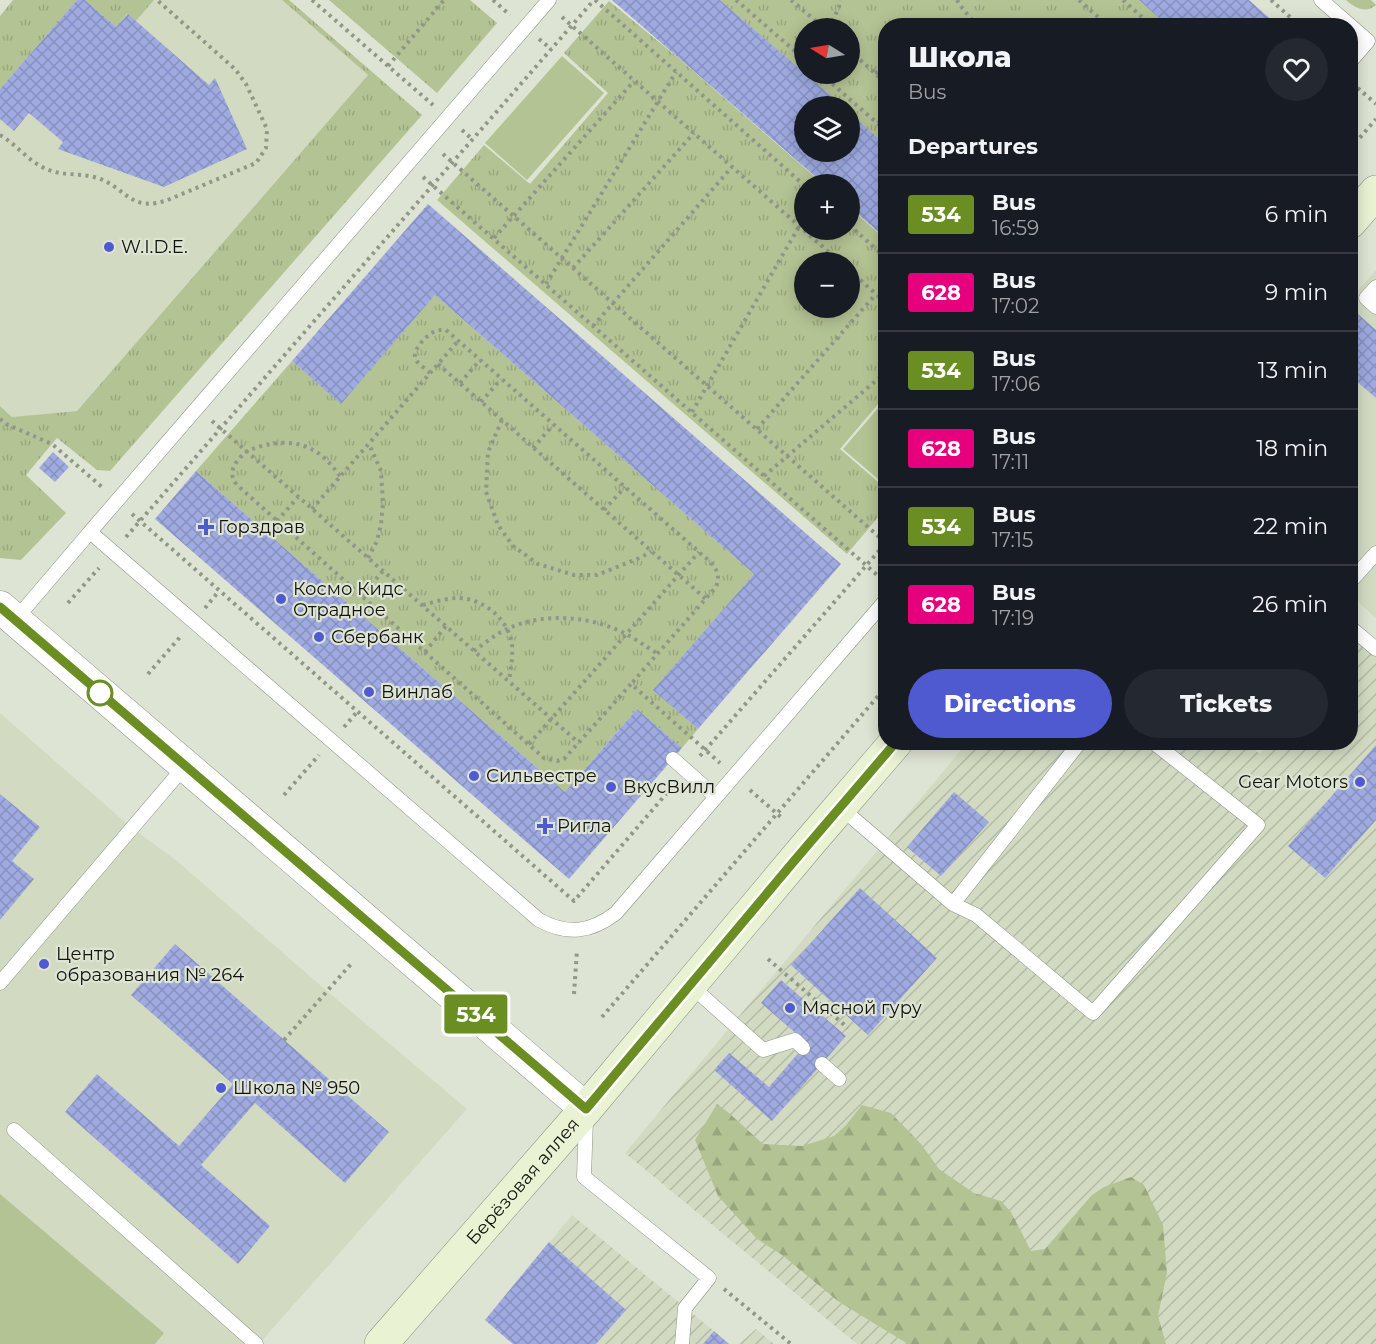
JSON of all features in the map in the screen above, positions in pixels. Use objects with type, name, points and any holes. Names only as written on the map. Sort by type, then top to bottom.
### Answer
[{"type":"main road","points":[[1358,213],[1376,192]]},
{"type":"main road","name":"Берёзовая аллея","points":[[381,1344],[586,1109],[889,750]]},
{"type":"street","points":[[7,613],[586,1109]]},
{"type":"lane","points":[[1321,0],[1346,18]]},
{"type":"lane","points":[[7,613],[90,532],[548,2]]},
{"type":"lane","points":[[1358,26],[1372,36],[1358,53]]},
{"type":"lane","points":[[1376,287],[1366,298],[1376,307]]},
{"type":"lane","points":[[90,532],[519,904],[550,927],[564,930],[591,928],[616,913],[878,609]]},
{"type":"lane","points":[[1358,573],[1376,553]]},
{"type":"lane","points":[[1358,634],[1376,649]]},
{"type":"lane","points":[[952,904],[1074,750]]},
{"type":"lane","points":[[840,807],[952,904],[976,915],[1093,1013],[1258,825],[1163,750]]},
{"type":"lane","points":[[673,759],[716,797]]},
{"type":"lane","points":[[0,984],[185,766]]},
{"type":"lane","points":[[690,985],[763,1050],[795,1040],[803,1048]]},
{"type":"lane","points":[[822,1064],[839,1079]]},
{"type":"lane","points":[[586,1109],[584,1176],[709,1278],[685,1308],[682,1344]]},
{"type":"lane","points":[[14,1130],[256,1344]]},
{"type":"path","points":[[0,135],[34,163],[46,169],[57,173],[92,176],[101,179],[130,199],[152,204],[160,203],[256,163],[266,148],[267,129],[246,84],[235,69],[157,0]]},
{"type":"path","points":[[312,0],[472,139]]},
{"type":"path","points":[[388,66],[444,0]]},
{"type":"path","points":[[139,521],[594,0],[794,176]]},
{"type":"path","points":[[736,0],[794,50]]},
{"type":"path","points":[[791,0],[812,18]]},
{"type":"path","points":[[834,18],[840,0]]},
{"type":"path","points":[[957,0],[970,18]]},
{"type":"path","points":[[1078,0],[1099,18]]},
{"type":"path","points":[[1123,0],[1143,18]]},
{"type":"path","points":[[1271,0],[1291,18]]},
{"type":"path","points":[[548,2],[571,26],[794,222]]},
{"type":"path","points":[[860,60],[878,76]]},
{"type":"path","points":[[546,284],[676,72]]},
{"type":"path","points":[[874,73],[878,72]]},
{"type":"path","points":[[494,238],[634,81]]},
{"type":"path","points":[[833,84],[878,123]]},
{"type":"path","points":[[1358,89],[1376,104]]},
{"type":"path","points":[[1358,140],[1376,119]]},
{"type":"path","points":[[573,268],[694,133]]},
{"type":"path","points":[[428,141],[878,537]]},
{"type":"path","points":[[408,164],[878,576]]},
{"type":"path","points":[[593,326],[732,167]]},
{"type":"path","points":[[692,412],[794,235]]},
{"type":"path","points":[[860,235],[878,251]]},
{"type":"path","points":[[815,240],[829,252]]},
{"type":"path","points":[[757,429],[876,294],[860,280]]},
{"type":"path","points":[[340,476],[328,461],[315,451],[304,446],[281,443],[246,451],[231,472],[232,479],[237,485],[544,758],[556,761],[564,759],[716,587],[719,581],[718,570],[446,330],[433,332],[415,353],[416,360],[430,373]]},
{"type":"path","points":[[312,508],[458,341]]},
{"type":"path","points":[[460,383],[480,360]]},
{"type":"path","points":[[438,364],[706,599]]},
{"type":"path","points":[[481,402],[501,379]]},
{"type":"path","points":[[764,476],[878,379]]},
{"type":"path","points":[[0,419],[6,424],[52,444],[574,901],[878,551]]},
{"type":"path","points":[[502,420],[488,452],[486,492],[498,525],[513,546],[538,564],[574,575],[597,575],[642,557],[651,551]]},
{"type":"path","points":[[533,448],[554,425]]},
{"type":"path","points":[[228,435],[579,742]]},
{"type":"path","points":[[368,444],[381,471],[383,504],[381,524],[368,558]]},
{"type":"path","points":[[604,510],[625,487]]},
{"type":"path","points":[[277,521],[298,497]]},
{"type":"path","points":[[529,744],[699,552]]},
{"type":"path","points":[[361,596],[383,571]]},
{"type":"path","points":[[422,605],[460,598],[478,602],[490,609],[507,629],[511,641],[513,659],[509,681]]},
{"type":"path","points":[[474,651],[507,629],[532,621],[564,618],[603,625],[626,634],[658,654]]},
{"type":"path","points":[[424,652],[446,626]]},
{"type":"path","points":[[631,684],[691,738]]},
{"type":"path","points":[[602,1017],[878,696]]},
{"type":"path","points":[[768,959],[848,1028]]},
{"type":"path","points":[[284,1040],[351,964]]},
{"type":"path","points":[[709,1278],[790,1344]]},
{"type":"shaded area","name":"W.I.D.E.","points":[[77,0],[85,0],[128,14],[136,21],[154,0],[282,0],[368,75],[77,411],[12,417],[0,406],[0,89]]},
{"type":"shaded area","points":[[1376,270],[1376,618],[1358,602],[1358,290]]},
{"type":"shaded area","points":[[1358,643],[1376,657],[1376,1344],[857,1344],[625,1153],[961,750],[1255,750],[1260,754],[1264,750],[1358,750]]},
{"type":"shaded area","name":"Школа № 950","points":[[0,713],[132,828],[177,861],[467,1109],[259,1344],[0,1344]]},
{"type":"shaded area","points":[[572,1215],[729,1344],[513,1344],[485,1320]]},
{"type":"shaded area","points":[[756,1329],[774,1344],[739,1344]]},
{"type":"green space","points":[[13,0],[77,0],[0,89],[0,16]]},
{"type":"green space","points":[[85,0],[154,0],[136,21],[127,14],[116,27]]},
{"type":"green space","points":[[282,0],[289,0],[422,115],[110,471],[97,470],[57,438],[26,475],[66,513],[21,560],[0,558],[0,406],[12,417],[77,411],[368,75]]},
{"type":"green space","points":[[329,0],[470,0],[497,23],[437,93]]},
{"type":"green space","points":[[720,0],[1139,0],[1160,18],[878,18],[878,138],[860,122],[860,96],[831,96],[817,84],[860,84],[860,18],[794,18],[794,64]]},
{"type":"green space","points":[[1346,0],[1371,0],[1376,5],[1372,8],[1361,9]]},
{"type":"green space","points":[[609,1],[676,56],[794,159],[794,162],[798,162],[812,174],[794,174],[794,240],[860,240],[860,217],[878,233],[878,404],[840,449],[878,482],[878,517],[847,554],[437,200],[484,145],[530,184],[608,93],[564,53]]},
{"type":"green space","points":[[562,56],[604,93],[527,180],[485,143]]},
{"type":"green space","points":[[435,295],[754,574],[654,690],[698,729],[682,748],[637,709],[565,792],[196,471],[292,361],[341,403]]},
{"type":"green space","points":[[878,408],[878,479],[843,449]]},
{"type":"green space","points":[[717,1104],[763,1144],[802,1146],[834,1136],[862,1105],[891,1113],[921,1144],[939,1169],[974,1193],[1001,1201],[1011,1212],[1031,1251],[1045,1249],[1092,1195],[1104,1187],[1131,1177],[1144,1185],[1163,1225],[1167,1273],[1158,1316],[1166,1344],[908,1344],[839,1302],[782,1255],[757,1239],[718,1196],[695,1140]]},
{"type":"green space","points":[[0,1194],[164,1333],[155,1344],[0,1344]]},
{"type":"building","points":[[77,0],[85,0],[116,27],[128,14],[209,85],[215,78],[247,149],[164,187],[58,149],[63,142],[29,113],[14,131],[0,119],[0,89]]},
{"type":"building","points":[[612,0],[720,0],[794,64],[794,84],[817,84],[831,96],[794,96],[794,158]]},
{"type":"building","points":[[1139,0],[1249,0],[1269,18],[1159,18]]},
{"type":"building","points":[[860,122],[878,138],[878,232],[860,216],[860,174],[812,174],[799,162],[860,162]]},
{"type":"building","points":[[428,204],[841,564],[698,729],[653,690],[754,574],[435,295],[341,404],[292,361]]},
{"type":"building","points":[[1358,314],[1376,330],[1376,398],[1358,382]]},
{"type":"building","points":[[53,452],[69,467],[55,482],[39,468]]},
{"type":"building","points":[[196,471],[565,792],[637,709],[682,748],[569,879],[155,519]]},
{"type":"building","name":"Gear Motors","points":[[1376,745],[1376,820],[1325,878],[1288,846]]},
{"type":"building","points":[[954,792],[989,822],[941,876],[907,847]]},
{"type":"building","points":[[0,794],[40,827],[12,861],[34,879],[0,920]]},
{"type":"building","points":[[860,888],[937,958],[868,1035],[791,965]]},
{"type":"building","points":[[175,944],[389,1132],[345,1183],[255,1103],[201,1165],[270,1226],[238,1264],[65,1112],[97,1074],[179,1146],[233,1084],[131,995]]},
{"type":"building","points":[[781,980],[846,1036],[772,1121],[714,1070],[729,1053],[769,1087],[807,1043],[761,1003]]},
{"type":"building","points":[[549,1242],[626,1310],[596,1344],[513,1344],[485,1320]]},
{"type":"building","points":[[714,1331],[729,1344],[703,1344]]},
{"type":"bus line","name":"534","points":[[0,607],[586,1109],[889,750]]},
{"type":"place","name":"W.I.D.E.","points":[[109,247]]},
{"type":"place","name":"Горздрав","points":[[206,527]]},
{"type":"place","name":"Космо Кидс Отрадное","points":[[281,599]]},
{"type":"place","name":"Сбербанк","points":[[319,637]]},
{"type":"place","name":"Винлаб","points":[[369,692]]},
{"type":"place","name":"Сильвестре","points":[[474,776]]},
{"type":"place","name":"Gear Motors","points":[[1360,782]]},
{"type":"place","name":"ВкусВилл","points":[[611,787]]},
{"type":"place","name":"Ригла","points":[[545,826]]},
{"type":"place","name":"Центр образования № 264","points":[[44,964]]},
{"type":"place","name":"Мясной гуру","points":[[790,1008]]},
{"type":"place","name":"Школа № 950","points":[[221,1088]]}]
